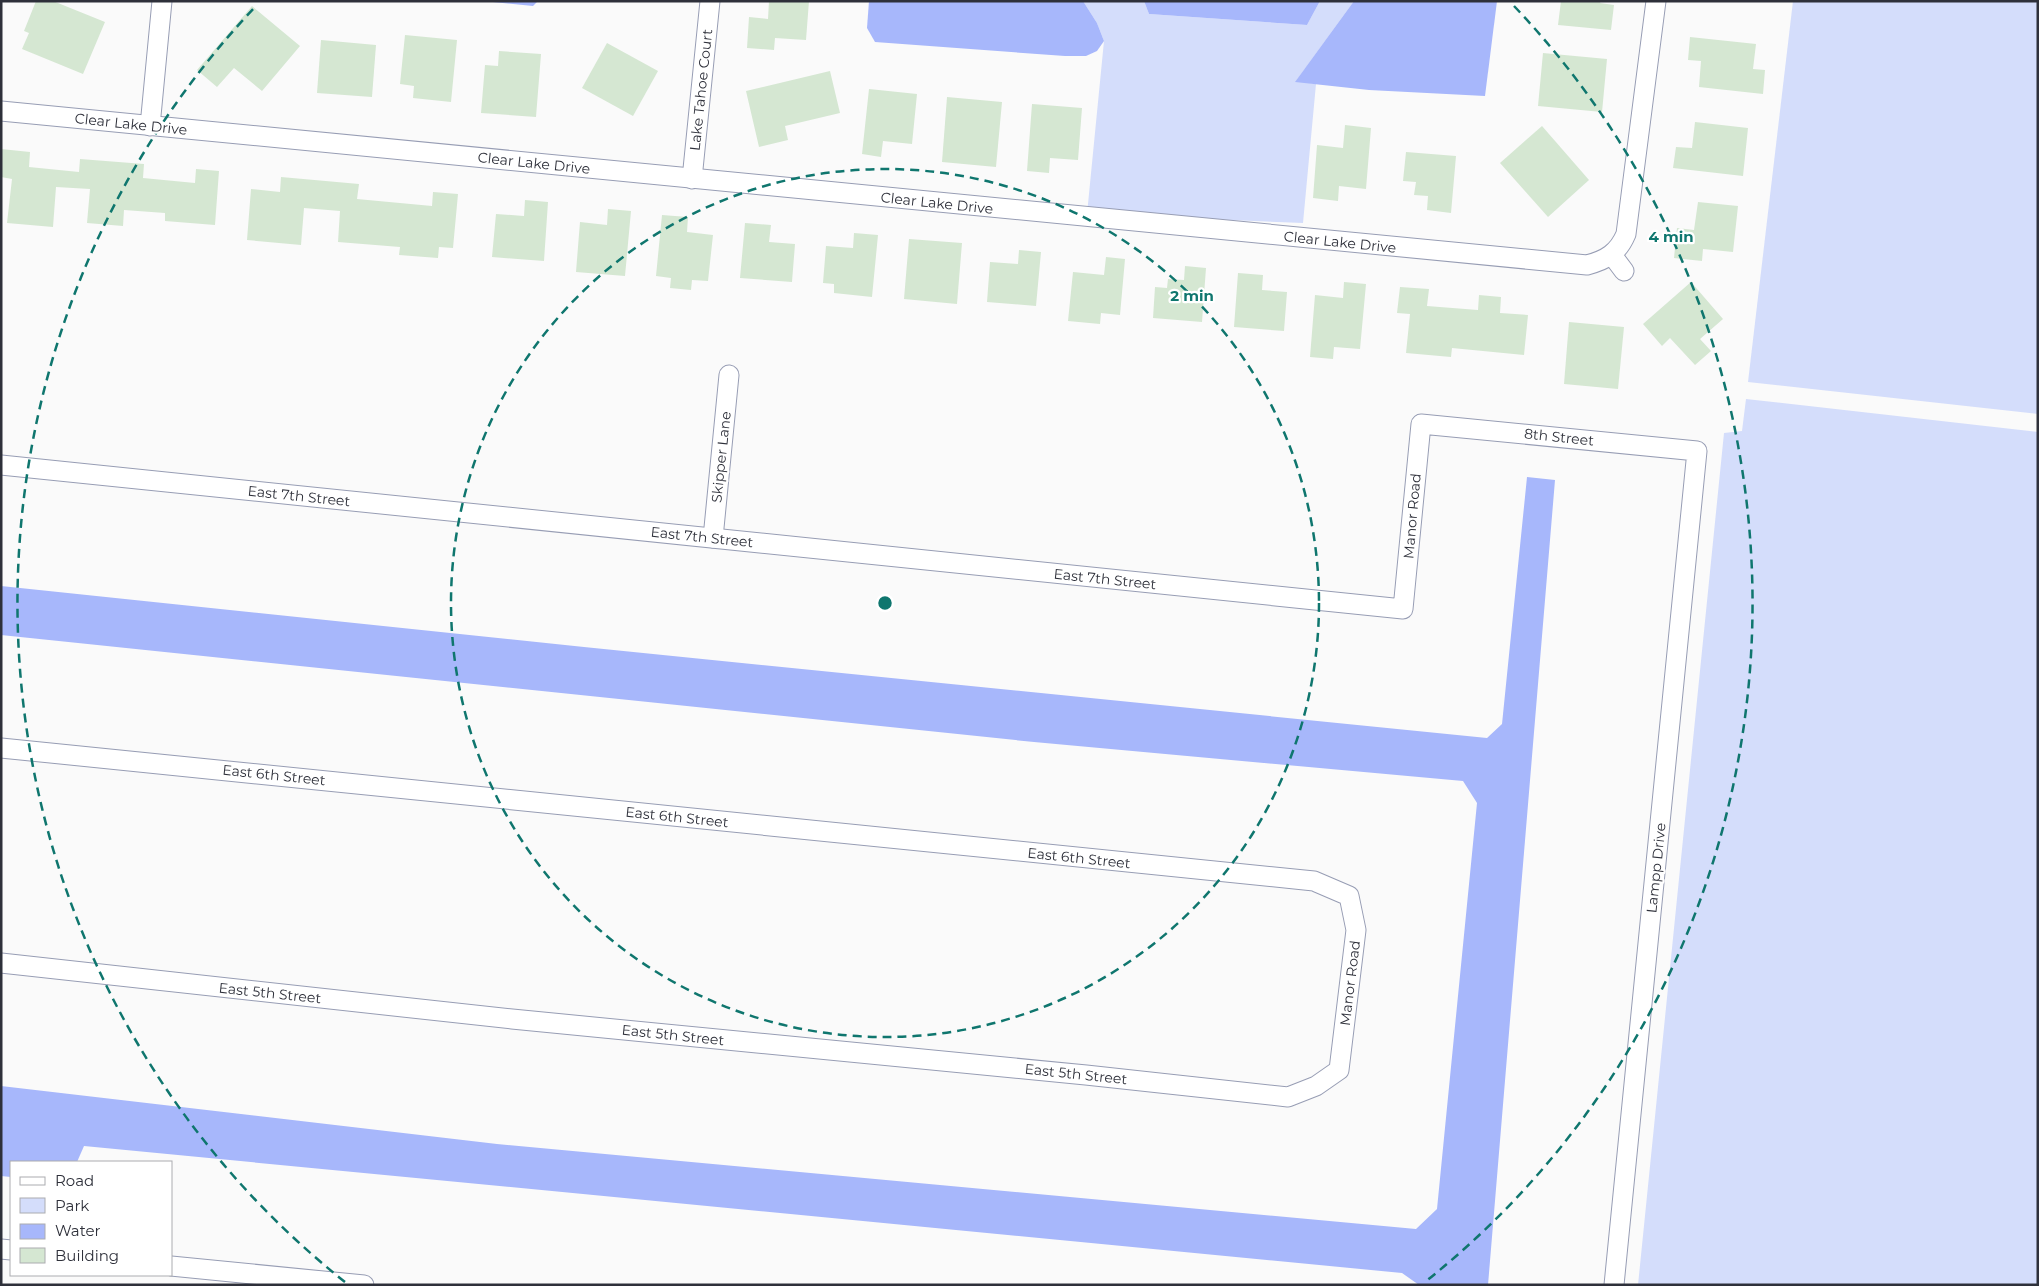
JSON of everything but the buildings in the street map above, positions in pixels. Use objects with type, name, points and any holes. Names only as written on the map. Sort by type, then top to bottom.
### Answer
[{"type":"street","points":[[150,126],[162,1]]},
{"type":"street","name":"Lake Tahoe Court","points":[[692,179],[710,1]]},
{"type":"street","points":[[1624,272],[1612,255],[1618,249],[1626,234],[1656,1]]},
{"type":"street","name":"Clear Lake Drive","points":[[1,111],[1577,265],[1597,262],[1612,255]]},
{"type":"street","name":"Skipper Lane","points":[[713,538],[729,375]]},
{"type":"street","name":"8th Street","points":[[1421,424],[1697,451]]},
{"type":"street","name":"Manor Road","points":[[1403,609],[1421,424]]},
{"type":"street","name":"Lampp Drive","points":[[1614,1285],[1697,451]]},
{"type":"street","name":"East 7th Street","points":[[1,465],[1403,609]]},
{"type":"street","name":"East 6th Street","points":[[1,748],[1314,881],[1349,896]]},
{"type":"street","name":"Manor Road","points":[[1339,1070],[1356,930],[1349,896]]},
{"type":"street","name":"East 5th Street","points":[[1,964],[512,1019],[1086,1075],[1288,1097],[1316,1086],[1339,1070]]},
{"type":"street","points":[[172,1266],[364,1285]]},
{"type":"green space","points":[[1083,1],[1144,1],[1149,14],[1307,25],[1320,1],[1354,1],[1296,81],[1316,84],[1303,223],[1087,214],[1104,41],[1097,23]]},
{"type":"green space","points":[[1793,1],[2038,1],[2038,414],[1748,382]]},
{"type":"green space","points":[[1746,399],[2038,432],[2038,1285],[1638,1285],[1724,433],[1742,431]]},
{"type":"water","points":[[483,1],[538,1],[533,6]]},
{"type":"water","points":[[869,1],[1083,1],[1097,23],[1104,41],[1097,51],[1086,56],[875,42],[867,28]]},
{"type":"water","points":[[1144,1],[1320,1],[1307,25],[1149,14]]},
{"type":"water","points":[[1354,1],[1497,1],[1485,96],[1369,90],[1295,82]]},
{"type":"water","points":[[1527,477],[1555,480],[1488,1285],[1419,1285],[1402,1273],[84,1146],[77,1161],[10,1161],[10,1177],[1,1176],[1,1086],[497,1144],[1416,1229],[1437,1209],[1477,803],[1463,781],[1034,742],[1,635],[1,586],[1487,738],[1502,724]]}]
